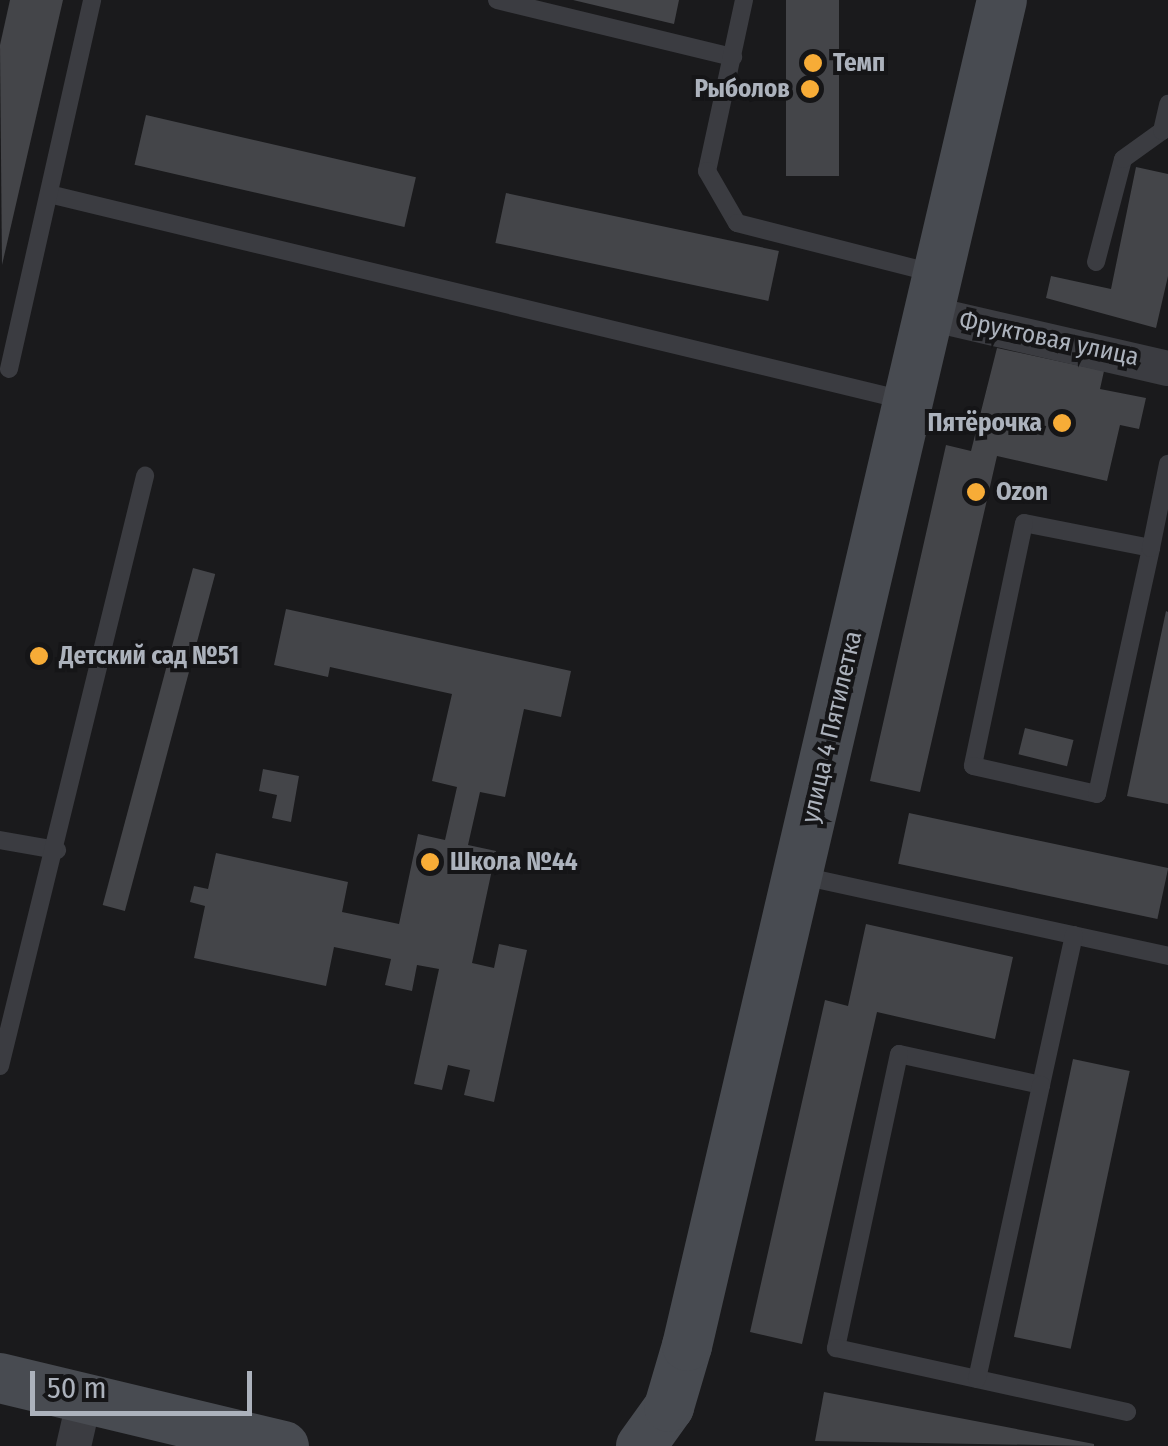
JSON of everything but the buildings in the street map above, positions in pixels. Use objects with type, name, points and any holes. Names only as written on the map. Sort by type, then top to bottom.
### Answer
[{"type":"main road","name":"улица 4 Пятилетка","points":[[657,1433],[797,875],[1002,0]]},
{"type":"main road","points":[[0,1378],[284,1446]]},
{"type":"street","name":"Фруктовая улица","points":[[933,294],[1168,368]]},
{"type":"street","points":[[73,1446],[84,1398]]},
{"type":"lane","points":[[9,369],[92,0]]},
{"type":"lane","points":[[496,0],[733,58]]},
{"type":"lane","points":[[744,0],[707,171],[737,223],[933,294]]},
{"type":"lane","points":[[1096,262],[1123,160],[1162,132],[1168,104]]},
{"type":"lane","points":[[49,194],[908,402]]},
{"type":"lane","points":[[1151,548],[1024,523],[972,766],[1097,794],[1151,548],[1168,464]]},
{"type":"lane","points":[[0,1066],[58,850],[145,476]]},
{"type":"lane","points":[[0,840],[58,850]]},
{"type":"lane","points":[[797,875],[1168,956]]},
{"type":"lane","points":[[977,1379],[1074,935]]},
{"type":"lane","points":[[1041,1085],[899,1054],[836,1348],[1127,1412]]},
{"type":"place","name":"Темп","points":[[813,63]]},
{"type":"place","name":"Рыболов","points":[[810,89]]},
{"type":"place","name":"Пятёрочка","points":[[1062,423]]},
{"type":"place","name":"Ozon","points":[[976,492]]},
{"type":"place","name":"Детский сад №51","points":[[39,656]]},
{"type":"place","name":"Школа №44","points":[[430,862]]}]
